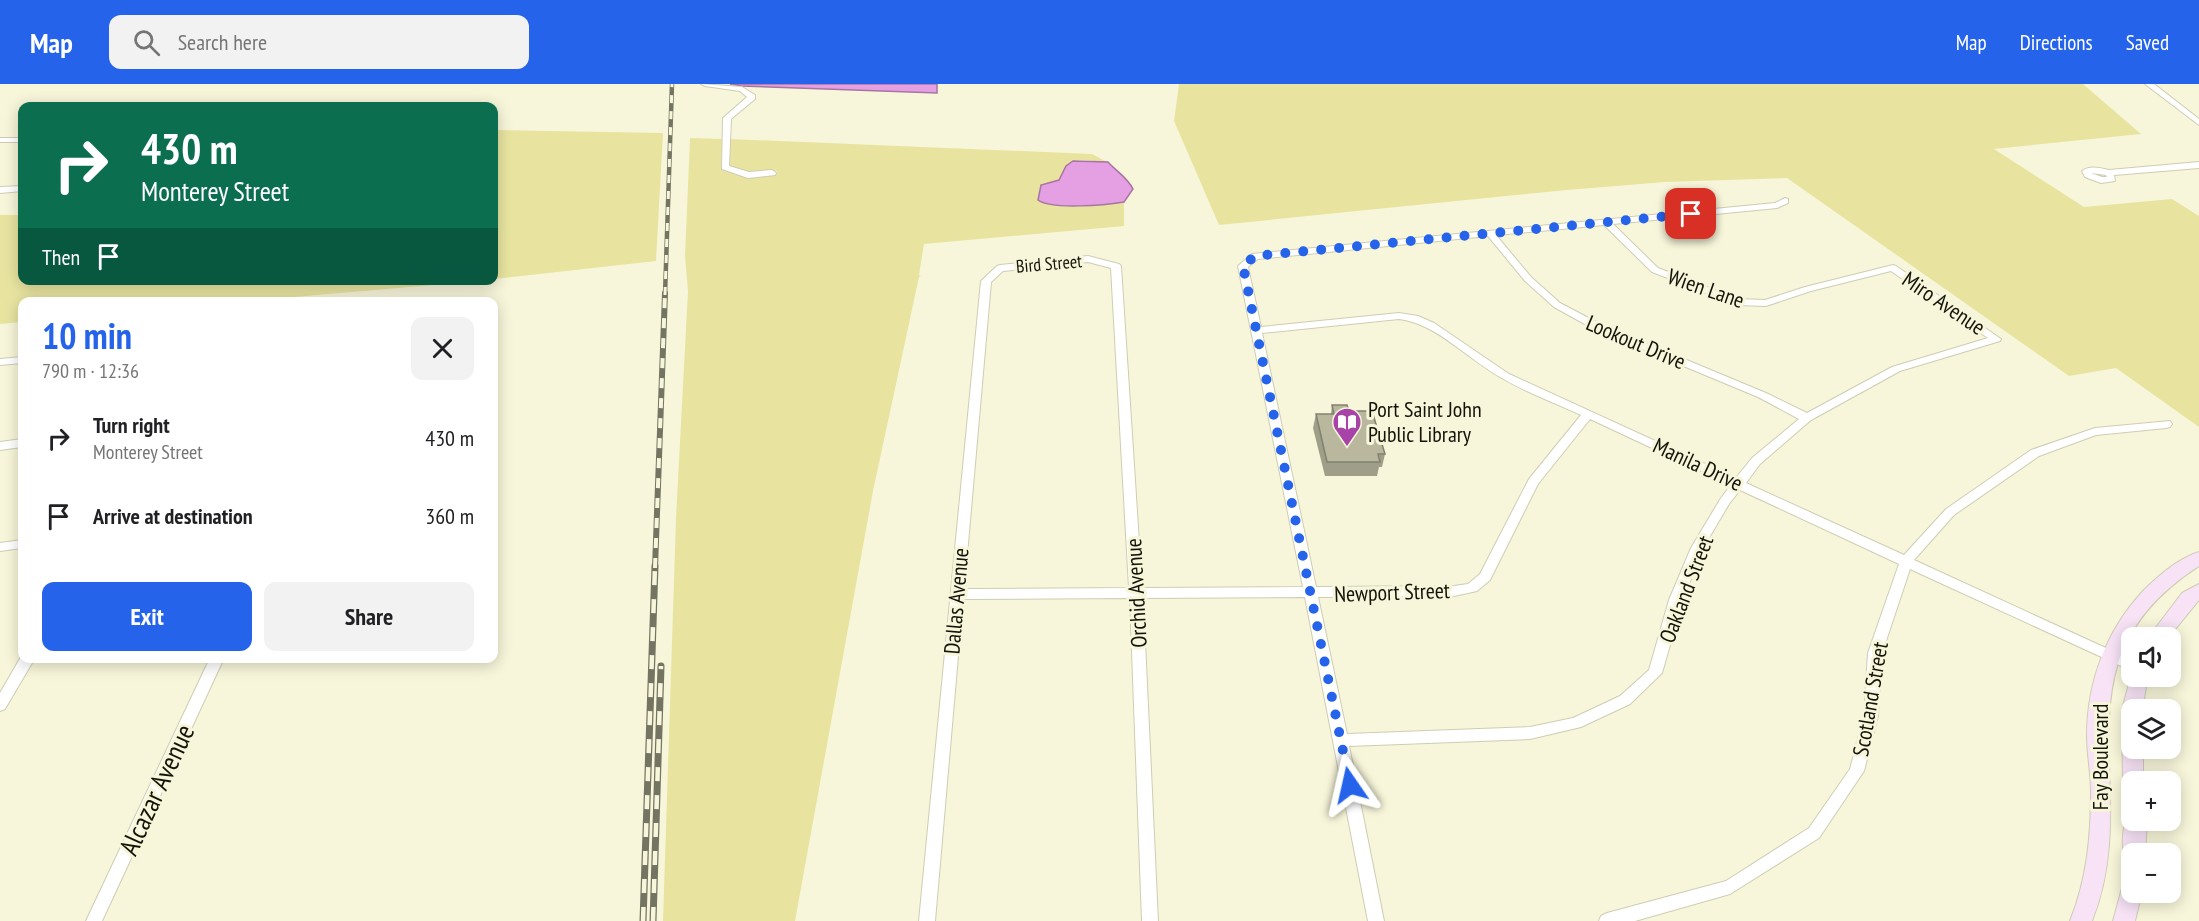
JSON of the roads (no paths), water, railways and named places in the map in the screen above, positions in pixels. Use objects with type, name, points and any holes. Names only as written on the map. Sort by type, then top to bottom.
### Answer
[{"type":"main road","name":"Fay Boulevard","points":[[2081,921],[2101,848],[2097,730],[2100,693],[2109,654],[2126,624],[2146,599],[2175,571],[2199,558]]},
{"type":"main road","points":[[2166,627],[2188,598],[2199,591]]},
{"type":"main road","points":[[2124,921],[2128,903]]},
{"type":"street","points":[[705,84],[742,89],[752,97],[727,118],[725,168],[748,175],[772,173]]},
{"type":"street","points":[[2149,84],[2199,123]]},
{"type":"street","points":[[0,140],[18,141]]},
{"type":"street","points":[[2109,173],[2199,165]]},
{"type":"street","points":[[0,189],[18,189]]},
{"type":"street","points":[[1376,921],[1243,266],[1255,256],[1777,205],[1785,201]]},
{"type":"street","name":"Wien Lane","points":[[1606,222],[1654,270],[1746,303],[1766,303],[1808,289],[1893,268]]},
{"type":"street","name":"Lookout Drive","points":[[1489,232],[1528,279],[1557,305],[1596,326],[1762,395],[1808,418]]},
{"type":"street","name":"Bird Street","points":[[986,281],[1000,268],[1088,259],[1116,266]]},
{"type":"street","name":"Orchid Avenue","points":[[1116,266],[1137,594],[1150,921]]},
{"type":"street","name":"Miro Avenue","points":[[1893,268],[1996,339]]},
{"type":"street","name":"Dallas Avenue","points":[[927,921],[986,281]]},
{"type":"street","name":"Manila Drive","points":[[1257,330],[1399,316],[1414,318],[1430,325],[1505,376],[2121,660]]},
{"type":"street","name":"Oakland Street","points":[[1341,740],[1530,733],[1576,723],[1625,700],[1655,673],[1676,600],[1697,548],[1725,501],[1756,461],[1808,418],[1896,369],[1996,339]]},
{"type":"street","points":[[0,362],[18,360]]},
{"type":"street","name":"Newport Street","points":[[956,594],[1310,594],[1454,591],[1472,588],[1485,577],[1533,482],[1588,414]]},
{"type":"street","name":"Scotland Street","points":[[1607,921],[1730,887],[1814,833],[1857,771],[1871,716],[1875,653],[1907,560],[1950,512],[2035,453],[2095,432],[2166,424]]},
{"type":"street","points":[[0,446],[18,444]]},
{"type":"street","points":[[0,547],[18,545]]},
{"type":"street","points":[[0,705],[25,663]]},
{"type":"street","name":"Alcazar Avenue","points":[[94,921],[216,663]]},
{"type":"railway","points":[[665,295],[672,84]]},
{"type":"railway","points":[[655,568],[665,293]]},
{"type":"railway","points":[[643,921],[655,566]]},
{"type":"railway","points":[[653,921],[661,666]]},
{"type":"place","name":"Port Saint John Public Library","points":[[1347,448]]}]
